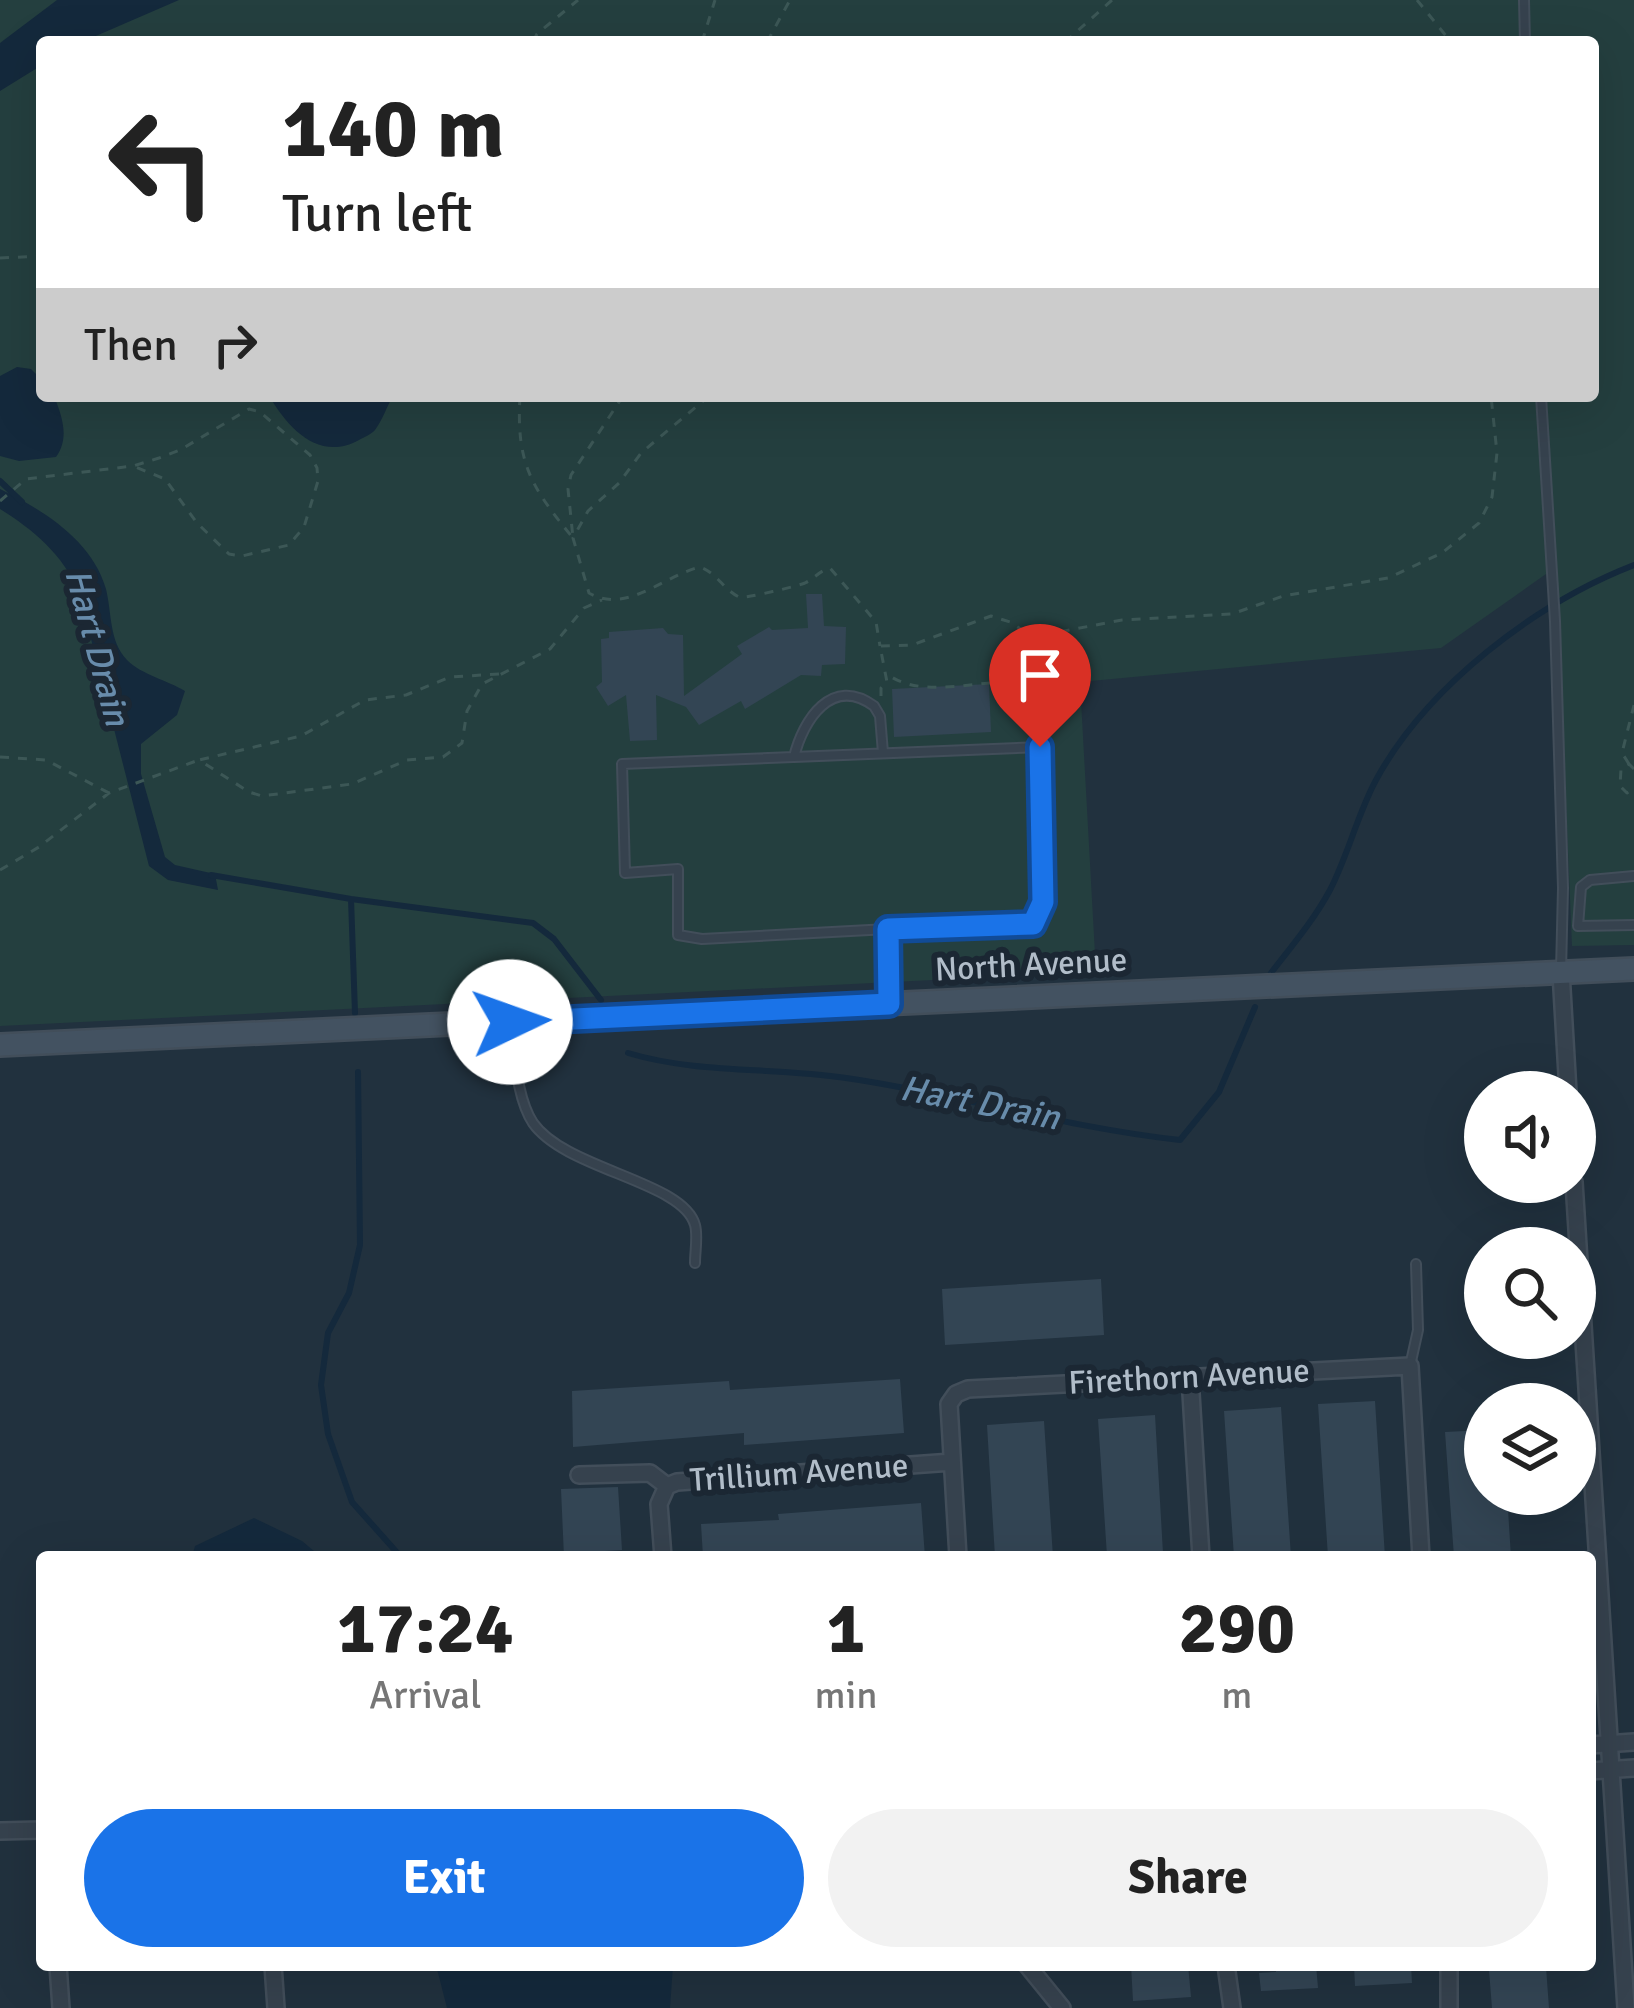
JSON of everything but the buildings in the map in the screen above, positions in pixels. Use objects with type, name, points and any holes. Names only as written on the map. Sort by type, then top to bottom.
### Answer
[{"type":"street","name":"North Avenue","points":[[0,1046],[1634,969]]},
{"type":"street","points":[[1561,973],[1567,1071]]},
{"type":"street","points":[[1575,1203],[1590,1551]]},
{"type":"street","points":[[1410,1366],[1421,1551]]},
{"type":"street","name":"Firethorn Avenue","points":[[952,1462],[949,1404],[968,1389],[1410,1366]]},
{"type":"street","points":[[1190,1377],[1201,1551]]},
{"type":"street","points":[[952,1462],[958,1551]]},
{"type":"street","name":"Trillium Avenue","points":[[579,1475],[650,1473],[667,1486],[952,1462]]},
{"type":"street","points":[[662,1551],[659,1504],[667,1486]]},
{"type":"street","points":[[1596,1677],[1599,1744],[1609,1769],[1626,2008]]},
{"type":"street","points":[[1599,1744],[1634,1742]]},
{"type":"street","points":[[1596,1770],[1634,1768]]},
{"type":"street","points":[[0,1832],[36,1830]]},
{"type":"street","points":[[58,1971],[61,2008]]},
{"type":"street","points":[[273,1971],[276,2008]]},
{"type":"street","points":[[1032,1971],[1062,2008]]},
{"type":"street","points":[[1227,1971],[1232,2008]]},
{"type":"street","points":[[1449,1971],[1449,2008]]},
{"type":"lane","points":[[1524,0],[1526,36]]},
{"type":"lane","points":[[1541,402],[1555,621],[1561,973]]},
{"type":"lane","points":[[794,757],[803,726],[819,705],[859,698],[874,706],[880,716],[883,753]]},
{"type":"lane","points":[[1040,747],[1043,902],[1033,924],[702,939],[678,935],[677,869],[625,872],[622,764],[883,753],[1040,747]]},
{"type":"lane","points":[[1634,876],[1590,880],[1581,886],[1576,918],[1578,926],[1588,929],[1634,925]]},
{"type":"lane","points":[[888,929],[889,1004]]},
{"type":"lane","points":[[510,1022],[526,1108],[534,1124],[560,1147],[594,1166],[661,1190],[687,1211],[695,1226],[695,1262]]},
{"type":"lane","points":[[1410,1366],[1418,1330],[1416,1264]]},
{"type":"path","points":[[536,36],[578,0]]},
{"type":"path","points":[[704,36],[715,0]]},
{"type":"path","points":[[770,36],[790,0]]},
{"type":"path","points":[[1072,36],[1112,0]]},
{"type":"path","points":[[1417,0],[1446,36]]},
{"type":"path","points":[[0,258],[36,256]]},
{"type":"path","points":[[520,402],[522,460],[537,492],[573,538]]},
{"type":"path","points":[[602,600],[589,593],[573,538],[568,489],[571,475],[619,402]]},
{"type":"path","points":[[573,538],[588,511],[619,483],[641,453],[702,402]]},
{"type":"path","points":[[880,646],[919,644],[991,616],[1028,634],[1043,635],[1122,620],[1232,614],[1283,596],[1388,578],[1442,554],[1479,523],[1492,497],[1497,454],[1492,402]]},
{"type":"path","points":[[0,501],[26,479],[133,466],[180,450],[249,410],[260,412],[310,455],[319,478],[298,538],[284,547],[242,556],[229,554],[209,537],[165,479],[133,466]]},
{"type":"path","points":[[199,760],[256,795],[352,784],[398,763],[443,758],[464,737],[467,711],[476,692],[499,674],[550,649],[584,608],[643,592],[695,567],[707,568],[739,597],[750,599],[804,584],[830,568],[876,622],[887,682],[881,688],[880,716]]},
{"type":"path","points":[[886,673],[912,687],[1002,682],[1003,662],[1043,635]]},
{"type":"path","points":[[0,870],[110,793],[199,760],[301,736],[357,702],[406,695],[450,677],[499,674]]},
{"type":"path","points":[[1634,705],[1622,753],[1634,769]]},
{"type":"path","points":[[0,757],[46,760],[110,793]]},
{"type":"path","points":[[1629,764],[1622,769],[1620,787],[1627,793],[1634,788]]},
{"type":"green space","points":[[0,0],[1634,0],[1634,945],[1572,946],[1556,567],[1441,648],[1080,682],[1096,972],[0,1026]]},
{"type":"water","points":[[57,0],[179,0],[96,36],[36,36],[36,69],[0,91],[0,43]]},
{"type":"water","points":[[17,367],[31,369],[36,374],[36,402],[56,402],[64,435],[56,457],[19,461],[0,456],[0,376]]},
{"type":"water","points":[[273,402],[390,402],[374,431],[344,446],[306,439]]},
{"type":"water","points":[[0,489],[49,517],[78,541],[106,589],[121,653],[140,670],[185,691],[177,715],[141,744],[141,774],[165,857],[175,865],[215,874],[218,890],[168,880],[149,866],[79,592],[46,545],[0,509]]},
{"type":"water","points":[[254,1518],[314,1551],[194,1551],[195,1546]]},
{"type":"water","points":[[438,1971],[673,1971],[670,2008],[447,2008]]},
{"type":"waterway","name":"Hart Drain","points":[[0,481],[22,502]]},
{"type":"waterway","name":"Hart Drain","points":[[1271,973],[1324,901],[1376,780],[1424,712],[1523,625],[1634,565]]},
{"type":"waterway","name":"Hart Drain","points":[[211,875],[533,923],[554,939],[601,1000]]},
{"type":"waterway","points":[[351,899],[355,1013]]},
{"type":"waterway","name":"Hart Drain","points":[[628,1053],[681,1064],[846,1078],[1180,1140],[1219,1092],[1255,1007]]},
{"type":"waterway","points":[[358,1072],[360,1245],[349,1293],[328,1333],[321,1385],[328,1434],[352,1502],[396,1551]]},
{"type":"route","points":[[510,1022],[889,1004],[888,929],[1033,924],[1043,902],[1040,747]]}]
